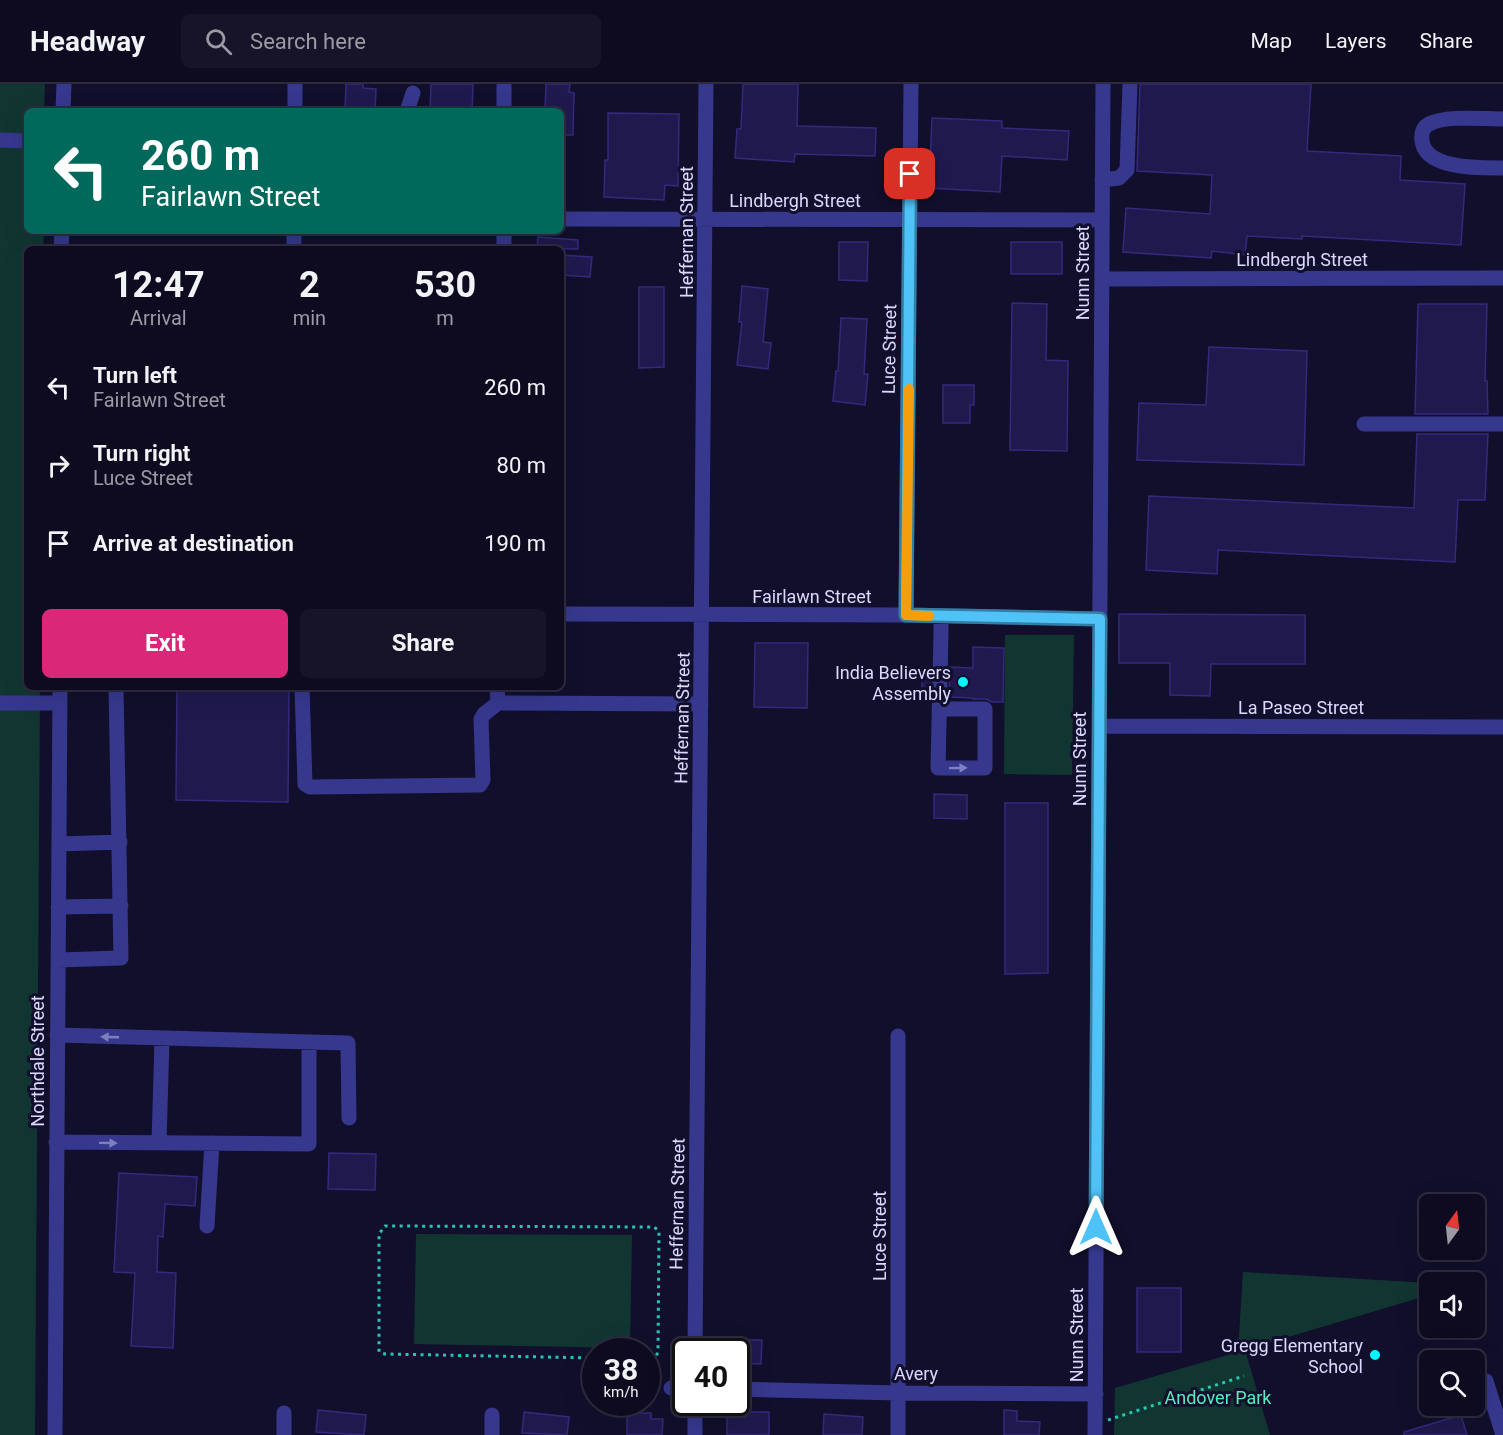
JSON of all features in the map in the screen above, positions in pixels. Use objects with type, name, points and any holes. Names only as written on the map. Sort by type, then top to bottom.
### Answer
[{"type":"street","points":[[63,84],[63,108]]},
{"type":"street","points":[[295,84],[295,108]]},
{"type":"street","points":[[504,84],[504,108]]},
{"type":"street","name":"Heffernan Street","points":[[695,1338],[706,84]]},
{"type":"street","name":"Luce Street","points":[[906,615],[911,84]]},
{"type":"street","name":"Nunn Street","points":[[1095,1429],[1103,84]]},
{"type":"street","points":[[1102,180],[1119,178],[1127,170],[1130,84]]},
{"type":"street","points":[[408,108],[413,93]]},
{"type":"street","points":[[1102,116],[1130,115]]},
{"type":"street","points":[[1503,119],[1432,123],[1425,126],[1422,132],[1423,148],[1429,155],[1440,161],[1460,166],[1503,168]]},
{"type":"street","points":[[0,140],[24,141]]},
{"type":"street","name":"Lindbergh Street","points":[[564,219],[1102,220]]},
{"type":"street","name":"Lindbergh Street","points":[[1102,279],[1503,278]]},
{"type":"street","points":[[1364,424],[1503,424]]},
{"type":"street","name":"Fairlawn Street","points":[[564,614],[906,615],[1100,619]]},
{"type":"street","points":[[939,709],[986,709],[985,768],[938,768],[939,709],[941,616]]},
{"type":"street","name":"Northdale Street","points":[[55,1435],[60,690]]},
{"type":"street","points":[[58,960],[121,958],[116,690]]},
{"type":"street","points":[[302,690],[305,784],[310,787],[480,785],[483,780],[481,719],[498,703],[701,704]]},
{"type":"street","points":[[497,690],[498,703]]},
{"type":"street","points":[[0,703],[60,703]]},
{"type":"street","name":"La Paseo Street","points":[[1099,726],[1503,728]]},
{"type":"street","points":[[59,844],[120,842]]},
{"type":"street","points":[[58,907],[120,906]]},
{"type":"street","points":[[57,1035],[348,1043],[349,1118]]},
{"type":"street","name":"Luce Street","points":[[898,1036],[898,1435]]},
{"type":"street","points":[[159,1143],[162,1039]]},
{"type":"street","points":[[56,1142],[309,1144],[309,1042]]},
{"type":"street","points":[[207,1226],[212,1143]]},
{"type":"street","points":[[1486,1381],[1498,1403],[1503,1435]]},
{"type":"street","name":"Avery","points":[[750,1389],[1096,1394]]},
{"type":"street","points":[[284,1413],[284,1435]]},
{"type":"street","points":[[492,1415],[492,1435]]},
{"type":"street","points":[[695,1416],[695,1435]]},
{"type":"path","points":[[582,1358],[385,1354],[379,1352],[379,1234],[381,1230],[386,1226],[654,1227],[659,1231],[658,1338]]},
{"type":"path","points":[[1095,1429],[1244,1376]]},
{"type":"green space","points":[[0,84],[45,84],[44,108],[24,108],[24,234],[44,234],[43,246],[24,246],[24,690],[40,690],[35,1435],[0,1435]]},
{"type":"green space","points":[[1005,635],[1074,635],[1072,775],[1004,774]]},
{"type":"green space","points":[[416,1234],[632,1235],[630,1338],[582,1338],[582,1347],[414,1344]]},
{"type":"green space","name":"Andover Park","points":[[1243,1272],[1419,1282],[1419,1298],[1245,1350],[1270,1435],[1114,1435],[1115,1388],[1238,1352]]},
{"type":"building","points":[[346,84],[363,84],[363,88],[376,89],[375,108],[345,108]]},
{"type":"building","points":[[431,84],[473,84],[472,108],[430,108]]},
{"type":"building","points":[[546,84],[570,84],[569,92],[574,93],[573,135],[564,135],[564,108],[545,108]]},
{"type":"building","points":[[743,84],[798,84],[797,126],[876,128],[875,156],[795,154],[794,162],[735,158],[737,129],[741,129]]},
{"type":"building","points":[[1140,84],[1311,84],[1307,151],[1401,156],[1400,180],[1465,184],[1461,245],[1302,236],[1302,239],[1247,236],[1245,255],[1212,251],[1211,258],[1123,252],[1126,208],[1210,214],[1212,175],[1137,171]]},
{"type":"building","points":[[608,113],[679,114],[678,186],[665,185],[664,200],[604,197],[605,160],[608,160]]},
{"type":"building","points":[[932,118],[1002,121],[1002,128],[1069,131],[1067,160],[1002,156],[1000,192],[929,188]]},
{"type":"building","points":[[538,237],[578,240],[578,249],[564,249],[564,246],[537,246]]},
{"type":"building","points":[[839,242],[868,242],[867,281],[839,280]]},
{"type":"building","points":[[1011,242],[1062,242],[1062,274],[1011,274]]},
{"type":"building","points":[[564,255],[592,257],[590,277],[564,275]]},
{"type":"building","points":[[742,286],[768,289],[763,342],[771,343],[768,369],[737,365],[742,322],[739,322]]},
{"type":"building","points":[[639,287],[664,287],[664,367],[639,368]]},
{"type":"building","points":[[1012,303],[1047,304],[1046,360],[1068,361],[1067,451],[1010,450]]},
{"type":"building","points":[[1418,304],[1487,304],[1485,381],[1487,381],[1488,414],[1415,414]]},
{"type":"building","points":[[841,318],[867,319],[864,374],[868,374],[865,405],[833,401],[836,371],[838,371]]},
{"type":"building","points":[[1209,347],[1307,351],[1304,465],[1137,460],[1139,403],[1206,405]]},
{"type":"building","points":[[943,385],[974,385],[974,405],[970,405],[970,423],[943,423]]},
{"type":"building","points":[[1417,434],[1488,434],[1485,500],[1458,500],[1455,562],[1218,550],[1217,574],[1146,570],[1149,496],[1414,508]]},
{"type":"building","points":[[1119,614],[1305,615],[1305,664],[1211,664],[1210,696],[1170,695],[1170,663],[1119,663]]},
{"type":"building","points":[[755,643],[808,643],[807,708],[754,707]]},
{"type":"building","name":"India Believers Assembly","points":[[973,647],[1004,648],[1003,702],[949,697],[950,667],[973,668]]},
{"type":"building","points":[[922,667],[930,667],[930,697],[922,697]]},
{"type":"building","points":[[177,690],[289,690],[288,802],[176,800]]},
{"type":"building","points":[[934,794],[967,795],[967,819],[934,818]]},
{"type":"building","points":[[1005,803],[1048,803],[1048,973],[1005,974]]},
{"type":"building","points":[[329,1153],[376,1154],[375,1190],[328,1189]]},
{"type":"building","points":[[119,1173],[197,1177],[195,1206],[165,1204],[163,1237],[158,1236],[157,1272],[176,1273],[173,1348],[131,1346],[135,1273],[114,1272]]},
{"type":"building","points":[[1137,1288],[1181,1288],[1181,1352],[1137,1352]]},
{"type":"building","points":[[750,1340],[762,1340],[761,1364],[750,1364]]},
{"type":"building","points":[[318,1410],[366,1415],[364,1435],[316,1432]]},
{"type":"building","points":[[1004,1410],[1017,1411],[1017,1421],[1040,1422],[1039,1435],[1004,1435]]},
{"type":"building","points":[[524,1412],[569,1417],[567,1435],[522,1433]]},
{"type":"building","points":[[750,1412],[769,1412],[769,1435],[727,1435],[727,1416],[750,1416]]},
{"type":"building","points":[[824,1414],[863,1417],[862,1435],[823,1435]]},
{"type":"building","points":[[627,1416],[651,1416],[651,1419],[663,1419],[662,1435],[627,1435]]},
{"type":"building","points":[[1461,1416],[1467,1435],[1404,1435],[1404,1432]]},
{"type":"slow traffic","points":[[909,389],[906,615],[929,616]]},
{"type":"place","name":"India Believers Assembly","points":[[963,682]]},
{"type":"place","name":"Gregg Elementary School","points":[[1375,1355]]},
{"type":"route","points":[[910,174],[906,615],[1100,619],[1096,1227]]}]
